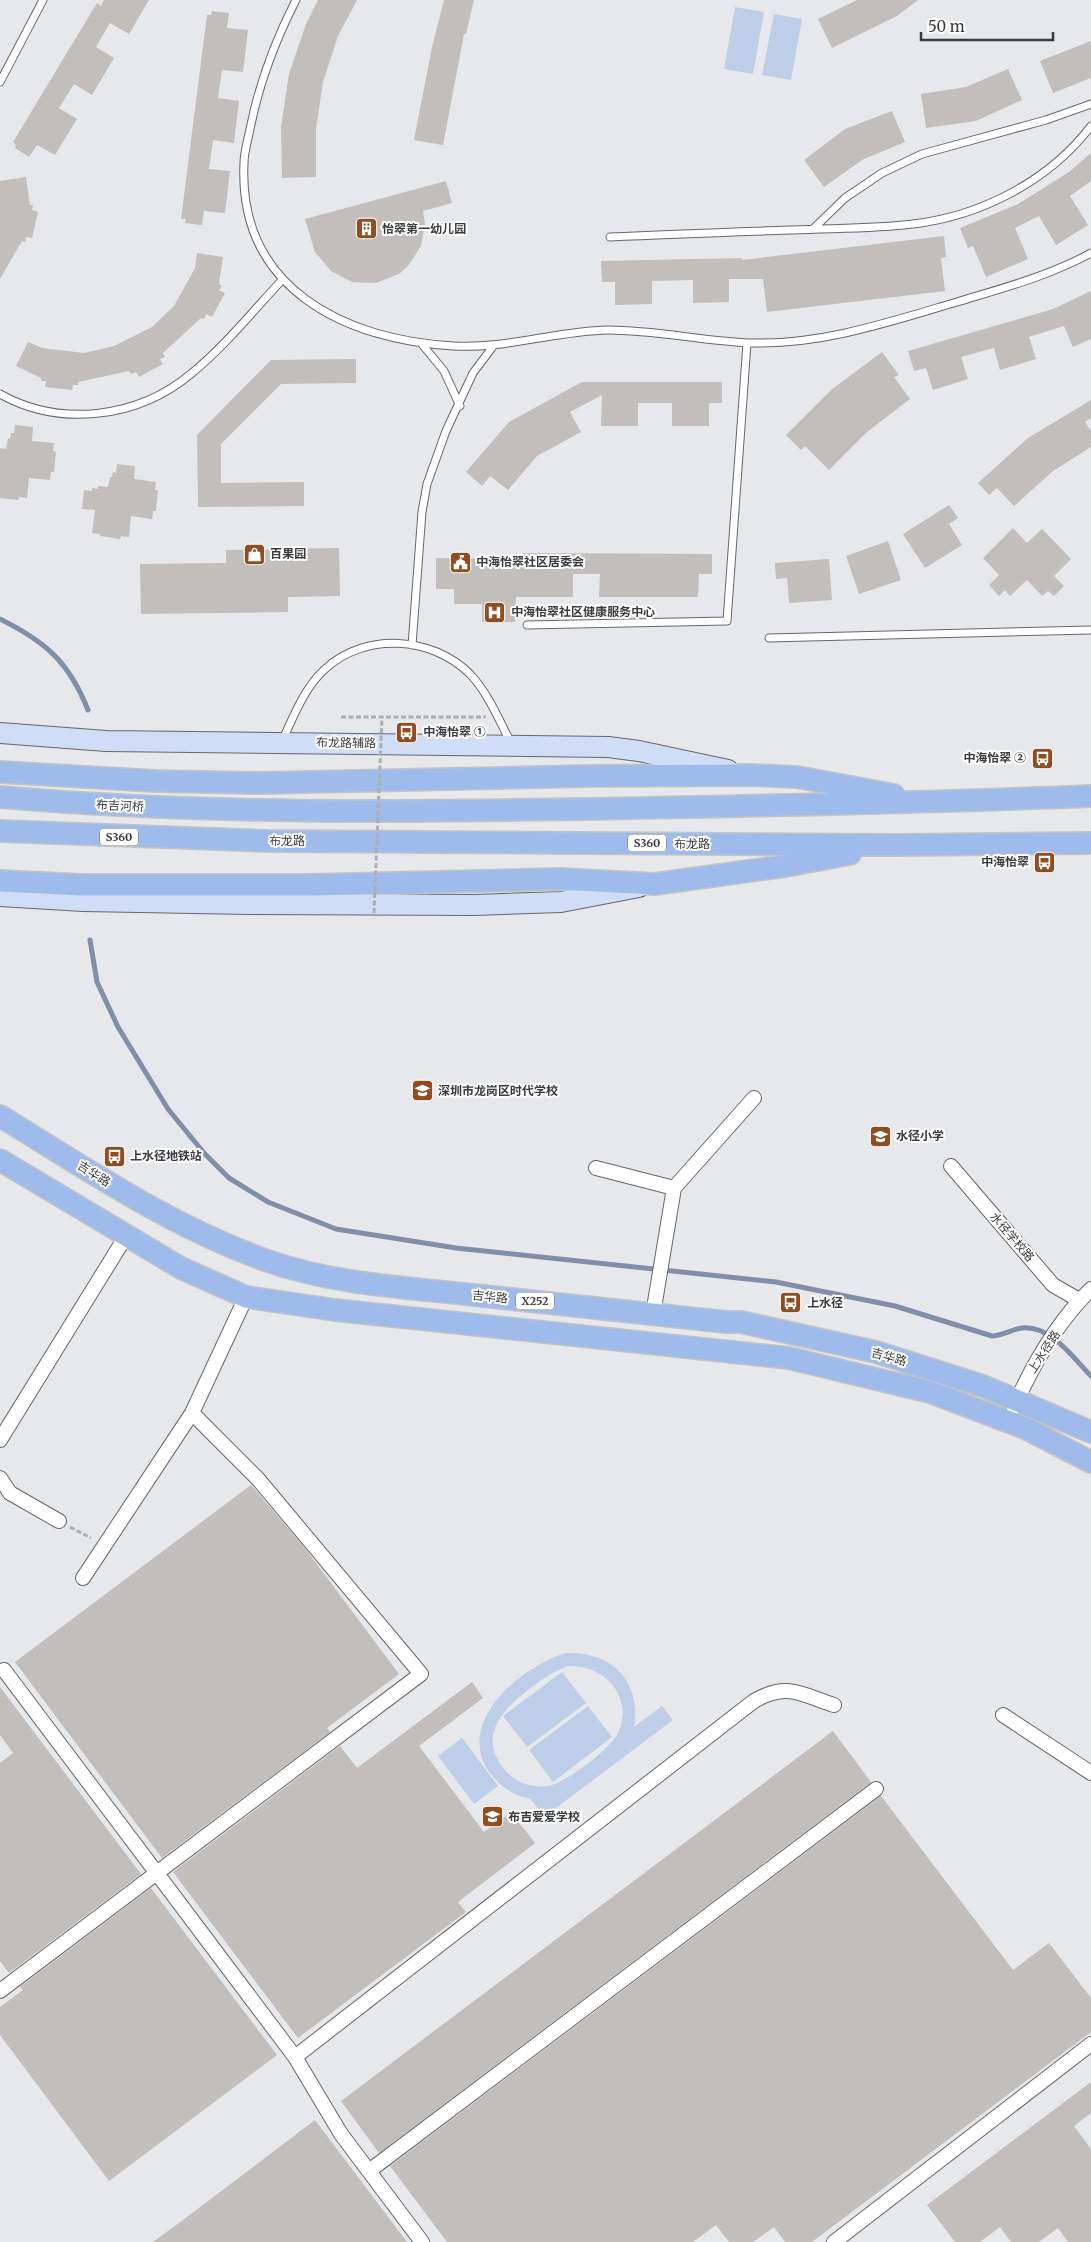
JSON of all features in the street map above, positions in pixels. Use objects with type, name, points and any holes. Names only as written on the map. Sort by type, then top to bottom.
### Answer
[{"type":"main road","name":"布龙路辅路","points":[[0,733],[106,741],[608,747],[631,750],[750,775]]},
{"type":"main road","points":[[0,772],[146,781],[260,783],[586,776],[750,775],[797,777],[831,782],[931,803],[1091,796]]},
{"type":"main road","name":"布吉河桥","points":[[0,797],[204,810],[526,810],[931,803]]},
{"type":"main road","name":"布龙路","points":[[0,831],[204,840],[897,845],[1091,843]]},
{"type":"main road","points":[[0,896],[83,901],[249,904],[516,904],[562,902],[655,884],[785,866],[897,845]]},
{"type":"main road","points":[[0,881],[82,885],[310,886],[560,879],[655,884]]},
{"type":"main road","name":"吉华路","points":[[0,1116],[167,1217],[208,1238],[270,1262],[337,1277],[412,1288],[726,1322],[741,1322],[876,1352],[983,1386],[1091,1432]]},
{"type":"main road","name":"吉华路","points":[[0,1160],[181,1268],[246,1297],[335,1310],[789,1358],[930,1392],[1025,1428],[1091,1462]]},
{"type":"street","points":[[653,1314],[674,1188],[754,1098]]},
{"type":"street","name":"水径学校路","points":[[951,1166],[1053,1284],[1075,1305]]},
{"type":"street","points":[[596,1168],[674,1188]]},
{"type":"street","points":[[0,1440],[126,1236]]},
{"type":"street","name":"上水径路","points":[[1007,1421],[1030,1372],[1075,1305],[1091,1289]]},
{"type":"street","points":[[83,1578],[192,1413],[246,1297]]},
{"type":"street","points":[[0,1991],[421,1674],[258,1479],[192,1413]]},
{"type":"street","points":[[0,1478],[10,1493],[59,1521]]},
{"type":"street","points":[[4,1670],[295,2057],[341,2134],[422,2242]]},
{"type":"street","points":[[295,2057],[754,1701],[769,1692],[786,1689],[834,1705]]},
{"type":"street","points":[[1003,1715],[1091,1774]]},
{"type":"street","points":[[369,2171],[876,1789]]},
{"type":"street","points":[[834,2242],[1091,2044]]},
{"type":"lane","points":[[0,82],[43,0]]},
{"type":"lane","points":[[296,0],[278,36],[260,88],[244,161],[246,205],[259,247],[282,280],[309,304],[343,320],[388,336],[421,343],[458,347],[494,346],[571,332],[604,330],[662,332],[720,341],[747,342],[812,339],[873,327],[1040,276],[1091,253]]},
{"type":"lane","points":[[812,229],[845,198],[882,172],[922,154],[1046,120],[1091,104]]},
{"type":"lane","points":[[610,237],[912,224],[938,220],[986,205],[1023,186],[1051,166],[1091,126]]},
{"type":"lane","points":[[0,394],[47,412],[72,415],[98,414],[148,401],[192,374],[282,280]]},
{"type":"lane","points":[[527,625],[727,621],[747,342]]},
{"type":"lane","points":[[421,343],[444,371],[460,406]]},
{"type":"lane","points":[[412,645],[419,540],[426,493],[436,457],[473,373],[494,346]]},
{"type":"lane","points":[[769,638],[1091,630]]},
{"type":"lane","points":[[281,743],[308,688],[325,668],[348,654],[373,645],[399,642],[425,647],[450,658],[470,674],[513,745]]},
{"type":"path","points":[[341,717],[498,718]]},
{"type":"path","points":[[374,913],[382,717]]},
{"type":"path","points":[[59,1521],[105,1545]]},
{"type":"shaded area","points":[[735,7],[764,12],[753,74],[724,69]]},
{"type":"shaded area","points":[[774,14],[802,19],[791,80],[762,75]]},
{"type":"shaded area","points":[[566,1653],[597,1657],[609,1663],[620,1672],[628,1683],[633,1696],[635,1711],[634,1727],[662,1706],[673,1720],[544,1817],[530,1799],[513,1793],[497,1781],[483,1761],[480,1741],[484,1722],[494,1703],[510,1686],[547,1660]],"holes":[[[568,1666],[581,1667],[604,1677],[619,1694],[622,1706],[619,1731],[607,1747],[588,1764],[556,1783],[548,1786],[538,1786],[525,1784],[517,1780],[504,1769],[495,1753],[493,1742],[498,1722],[511,1704],[520,1696],[557,1670]]]},
{"type":"shaded area","points":[[562,1672],[586,1703],[527,1747],[503,1716]]},
{"type":"shaded area","points":[[588,1706],[612,1737],[553,1782],[529,1750]]},
{"type":"shaded area","points":[[462,1738],[498,1786],[474,1804],[438,1756]]},
{"type":"building","points":[[104,0],[149,0],[129,34],[110,23],[96,47],[114,58],[92,95],[74,84],[59,108],[77,119],[55,155],[37,145],[29,157],[15,148],[16,145],[13,142],[97,3],[101,6]]},
{"type":"building","points":[[318,0],[357,0],[338,36],[323,82],[316,129],[316,177],[282,178],[281,127],[289,74],[306,24]]},
{"type":"building","points":[[444,0],[474,0],[466,34],[464,34],[443,145],[414,140],[432,47]]},
{"type":"building","points":[[857,0],[918,0],[897,16],[832,48],[818,19]]},
{"type":"building","points":[[212,11],[229,13],[227,28],[248,30],[243,72],[222,70],[218,98],[239,101],[234,143],[213,140],[209,169],[230,171],[225,213],[204,211],[202,225],[185,223],[186,219],[181,219],[207,15],[211,15]]},
{"type":"building","points":[[1091,41],[1091,78],[1053,93],[1040,61]]},
{"type":"building","points":[[1008,69],[1022,100],[976,121],[926,128],[921,94],[966,87]]},
{"type":"building","points":[[892,111],[905,142],[862,160],[824,187],[804,160],[845,129]]},
{"type":"building","points":[[1091,153],[1091,181],[1070,196],[1088,225],[1056,245],[1039,216],[1015,228],[1028,259],[986,277],[973,246],[968,248],[960,228],[1018,204],[1069,172]]},
{"type":"building","points":[[26,177],[30,205],[33,205],[32,210],[38,212],[32,238],[26,237],[25,242],[22,241],[0,279],[0,181]]},
{"type":"building","name":"怡翠第一幼儿园","points":[[446,181],[452,203],[423,211],[425,223],[421,246],[408,266],[399,274],[376,283],[352,282],[331,271],[315,252],[305,219]]},
{"type":"building","points":[[944,236],[946,257],[941,258],[945,291],[767,312],[763,279],[729,279],[729,302],[693,303],[693,280],[652,281],[652,304],[615,305],[615,282],[602,282],[601,261],[742,258],[742,260]]},
{"type":"building","points":[[197,253],[223,257],[219,284],[222,286],[219,290],[225,293],[212,317],[206,314],[204,319],[201,318],[163,353],[165,357],[160,359],[163,364],[139,377],[136,372],[131,374],[129,371],[78,382],[78,385],[73,385],[72,390],[45,387],[46,381],[41,381],[41,378],[16,366],[28,342],[42,348],[84,353],[114,346],[152,327],[174,306],[195,268]]},
{"type":"building","points":[[1091,291],[1091,339],[1073,347],[1064,326],[1029,337],[1036,359],[1000,370],[994,348],[961,357],[968,379],[933,390],[926,368],[914,371],[908,351],[1053,309]]},
{"type":"building","points":[[882,352],[899,375],[894,377],[910,399],[867,432],[829,470],[805,446],[801,450],[786,435],[831,390]]},
{"type":"building","points":[[356,359],[356,383],[281,384],[221,444],[221,483],[304,482],[304,506],[198,507],[197,435],[271,360]]},
{"type":"building","points":[[582,382],[722,382],[722,403],[709,403],[709,426],[672,426],[672,403],[638,403],[638,426],[601,426],[602,395],[570,412],[581,432],[537,456],[508,490],[490,476],[482,486],[466,472],[509,422]]},
{"type":"building","points":[[1091,400],[1091,418],[1085,422],[1091,431],[1091,447],[1053,471],[1014,506],[997,488],[989,495],[978,483],[1028,438]]},
{"type":"building","points":[[15,425],[33,427],[32,441],[54,443],[53,451],[56,452],[54,472],[51,472],[50,480],[29,478],[27,498],[19,497],[18,500],[0,498],[0,448],[6,449],[8,438],[10,439],[11,433],[14,433]]},
{"type":"building","points":[[117,464],[135,466],[134,479],[156,482],[155,490],[158,490],[156,511],[153,511],[152,519],[131,516],[129,537],[121,536],[120,539],[92,533],[95,510],[82,509],[84,490],[92,491],[92,488],[98,489],[98,486],[108,487],[110,477],[112,477],[113,472],[116,473]]},
{"type":"building","points":[[949,505],[958,518],[949,524],[962,545],[925,568],[903,534]]},
{"type":"building","points":[[1013,528],[1027,543],[1042,529],[1071,559],[1054,576],[1064,586],[1054,596],[1048,591],[1042,596],[1027,580],[1010,596],[1005,590],[999,596],[989,585],[999,575],[983,558]]},
{"type":"building","points":[[888,541],[901,580],[859,594],[846,556]]},
{"type":"building","points":[[339,548],[340,596],[288,597],[288,612],[141,614],[140,564],[226,563],[226,550]]},
{"type":"building","points":[[523,553],[712,554],[712,574],[699,574],[698,597],[599,597],[600,574],[573,574],[573,597],[516,597],[515,622],[482,622],[482,604],[454,604],[454,589],[436,589],[436,558],[523,559]]},
{"type":"building","points":[[829,559],[832,600],[789,603],[787,578],[776,579],[775,563]]},
{"type":"building","points":[[251,1485],[304,1547],[399,1674],[327,1728],[330,1732],[162,1858],[15,1662]]},
{"type":"building","points":[[472,1682],[483,1698],[419,1746],[484,1832],[511,1812],[535,1843],[458,1902],[466,1912],[298,2038],[173,1872],[340,1746],[357,1768]]},
{"type":"building","points":[[0,1687],[141,1874],[9,1973],[0,1961],[0,1763],[13,1753],[0,1735]]},
{"type":"building","points":[[833,1731],[871,1782],[379,2153],[341,2101]]},
{"type":"building","points":[[881,1796],[1013,1970],[1049,1943],[1091,1998],[1091,2032],[812,2242],[785,2242],[774,2227],[753,2242],[729,2242],[716,2225],[693,2242],[447,2242],[390,2166]]},
{"type":"building","points":[[151,1888],[277,2055],[109,2181],[0,2035],[0,2007],[23,1990],[20,1987]]},
{"type":"building","points":[[1091,2082],[1091,2113],[1074,2126],[1091,2149],[1091,2242],[1068,2242],[1058,2228],[1039,2242],[1011,2242],[1000,2227],[980,2242],[955,2242],[927,2205]]},
{"type":"building","points":[[315,2120],[407,2242],[153,2242],[183,2220]]},
{"type":"waterway","points":[[0,619],[30,636],[54,655],[73,679],[88,710]]},
{"type":"waterway","points":[[90,940],[97,982],[118,1027],[168,1109],[204,1153],[229,1178],[268,1202],[336,1229],[456,1248],[776,1282],[895,1306],[992,1336],[1022,1328],[1033,1328],[1052,1337],[1061,1344],[1091,1376]]},
{"type":"place","name":"怡翠第一幼儿园","points":[[366,229]]},
{"type":"place","name":"百果园","points":[[254,554]]},
{"type":"place","name":"中海怡翠社区居委会","points":[[460,562]]},
{"type":"place","name":"中海怡翠社区健康服务中心","points":[[495,612]]},
{"type":"place","name":"中海怡翠 ①","points":[[407,732]]},
{"type":"place","name":"中海怡翠 ②","points":[[1042,758]]},
{"type":"place","name":"中海怡翠","points":[[1045,862]]},
{"type":"place","name":"深圳市龙岗区时代学校","points":[[422,1091]]},
{"type":"place","name":"水径小学","points":[[880,1136]]},
{"type":"place","name":"上水径地铁站","points":[[114,1156]]},
{"type":"place","name":"上水径","points":[[791,1303]]},
{"type":"place","name":"布吉爱爱学校","points":[[492,1817]]}]
